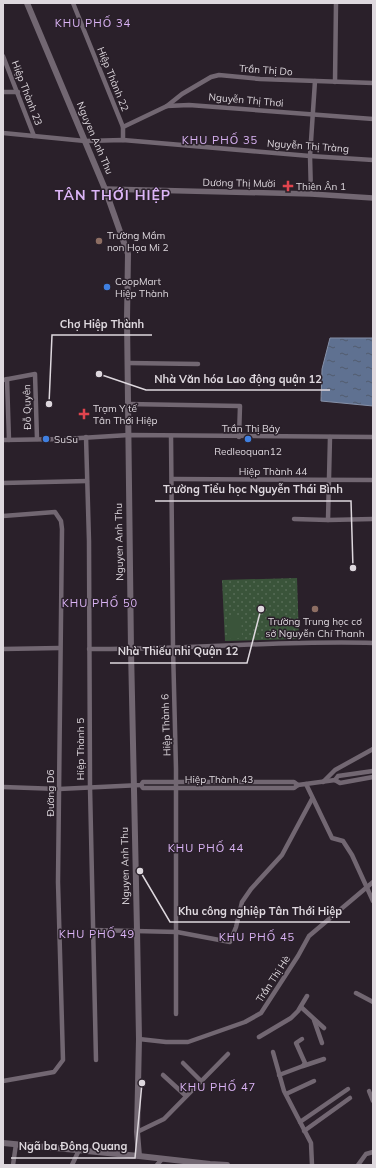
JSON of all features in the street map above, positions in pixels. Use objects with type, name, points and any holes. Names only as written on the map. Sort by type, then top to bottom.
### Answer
[{"type":"main road","name":"Nguyen Anh Thu","points":[[26,3],[86,141],[105,188],[128,254],[127,319],[131,650],[137,785],[137,1132],[139,1156]]},
{"type":"main road","points":[[3,1143],[227,1165]]},
{"type":"street","name":"Hiệp Thành 22","points":[[73,3],[123,127],[123,140]]},
{"type":"street","points":[[335,82],[336,3]]},
{"type":"street","name":"Hiệp Thành 23","points":[[3,56],[34,136]]},
{"type":"street","name":"Trần Thị Do","points":[[167,106],[182,94],[211,77],[219,75],[373,83]]},
{"type":"street","points":[[311,194],[310,156],[315,81]]},
{"type":"street","points":[[3,92],[18,92]]},
{"type":"street","name":"Nguyễn Thị Thơi","points":[[123,127],[167,106],[189,105],[373,119]]},
{"type":"street","name":"Nguyễn Thị Tràng","points":[[3,134],[86,141],[123,140],[373,160]]},
{"type":"street","name":"Dương Thị Mười","points":[[105,188],[311,194],[373,198]]},
{"type":"street","points":[[128,364],[198,364]]},
{"type":"street","name":"Đỗ Quyên","points":[[5,379],[35,374],[37,439]]},
{"type":"street","points":[[5,379],[5,412],[9,440]]},
{"type":"street","points":[[128,404],[240,406],[239,437]]},
{"type":"street","name":"Trần Thị Bảy","points":[[3,440],[129,435],[373,437]]},
{"type":"street","name":"Hiệp Thành 6","points":[[171,436],[176,782],[176,1014]]},
{"type":"street","name":"Hiệp Thành 5","points":[[86,437],[89,541],[90,787],[96,1060]]},
{"type":"street","points":[[328,520],[330,437]]},
{"type":"street","name":"Hiệp Thành 44","points":[[172,479],[373,480]]},
{"type":"street","points":[[3,483],[87,481]]},
{"type":"street","name":"Đường D6","points":[[3,516],[55,512],[61,521],[62,529],[58,882],[64,1060],[54,1072],[3,1081]]},
{"type":"street","points":[[294,519],[373,519]]},
{"type":"street","points":[[89,649],[131,650],[311,642],[373,643]]},
{"type":"street","points":[[3,649],[60,648]]},
{"type":"street","points":[[323,782],[334,770],[373,749]]},
{"type":"street","name":"Hiệp Thành 43","points":[[137,785],[143,788],[294,788],[298,785],[335,780],[338,776],[373,771]]},
{"type":"street","name":"Hiệp Thành 43","points":[[335,780],[340,783],[373,777]]},
{"type":"street","name":"Hiệp Thành 43","points":[[3,787],[59,789],[137,785],[143,782],[294,782],[298,785]]},
{"type":"street","points":[[306,784],[332,838],[343,841],[352,855],[373,901]]},
{"type":"street","points":[[93,930],[177,932],[230,942],[236,927],[242,902],[251,889],[282,855],[312,799]]},
{"type":"street","name":"Trần Thị Hè","points":[[138,1040],[188,1042],[245,1022],[261,1013],[298,956],[309,936],[373,882]]},
{"type":"street","points":[[356,993],[373,1002]]},
{"type":"street","points":[[259,1037],[291,1018],[298,1011],[307,996]]},
{"type":"street","points":[[300,1007],[324,1028]]},
{"type":"street","points":[[314,1019],[322,1043]]},
{"type":"street","points":[[302,1039],[296,1043],[305,1063],[303,1066]]},
{"type":"street","points":[[273,1052],[286,1094],[311,1143],[312,1165]]},
{"type":"street","points":[[137,1132],[164,1119],[228,1054]]},
{"type":"street","points":[[279,1075],[324,1059]]},
{"type":"street","points":[[183,1063],[201,1081]]},
{"type":"street","points":[[163,1075],[186,1096]]},
{"type":"street","points":[[286,1094],[314,1081]]},
{"type":"street","points":[[300,1122],[348,1089]]},
{"type":"street","points":[[369,1091],[373,1101]]},
{"type":"street","points":[[304,1131],[350,1098]]},
{"type":"street","points":[[13,1165],[16,1144]]},
{"type":"street","points":[[72,1165],[79,1150]]},
{"type":"street","points":[[358,1165],[366,1154],[373,1152]]},
{"type":"street","points":[[157,1165],[162,1159]]},
{"type":"green space","points":[[297,578],[299,639],[225,641],[222,580]]},
{"type":"green space","points":[[227,615],[241,615],[242,638],[228,639]]},
{"type":"water","points":[[330,338],[373,338],[373,406],[321,401],[322,369]]},
{"type":"place","name":"Thiên Ân 1","points":[[288,186]]},
{"type":"place","name":"Trường Mầm non Họa Mi 2","points":[[99,241]]},
{"type":"place","name":"CoopMart Hiệp Thành","points":[[107,287]]},
{"type":"place","name":"Nhà Văn hóa Lao động quận 12","points":[[99,374]]},
{"type":"place","name":"Chợ Hiệp Thành","points":[[49,404]]},
{"type":"place","name":"Trạm Y tế Tân Thới Hiệp","points":[[84,414]]},
{"type":"place","name":"SuSu","points":[[46,439]]},
{"type":"place","name":"Redleoquan12","points":[[248,439]]},
{"type":"place","name":"Trường Tiểu học Nguyễn Thái Bình","points":[[353,568]]},
{"type":"place","name":"Nhà Thiếu nhi Quận 12","points":[[261,609]]},
{"type":"place","name":"Trường Trung học cơ sở Nguyễn Chí Thanh","points":[[315,609]]},
{"type":"place","name":"Khu công nghiệp Tân Thới Hiệp","points":[[140,871]]},
{"type":"place","name":"Ngã ba Đông Quang","points":[[142,1083]]},
{"type":"district","name":"KHU PHỐ 34","points":[[93,23]]},
{"type":"district","name":"KHU PHỐ 35","points":[[220,140]]},
{"type":"district","name":"TÂN THỚI HIỆP","points":[[113,195]]},
{"type":"district","name":"KHU PHỐ 50","points":[[100,603]]},
{"type":"district","name":"KHU PHỐ 44","points":[[206,848]]},
{"type":"district","name":"KHU PHỐ 49","points":[[97,934]]},
{"type":"district","name":"KHU PHỐ 45","points":[[257,937]]},
{"type":"district","name":"KHU PHỐ 47","points":[[218,1087]]}]
